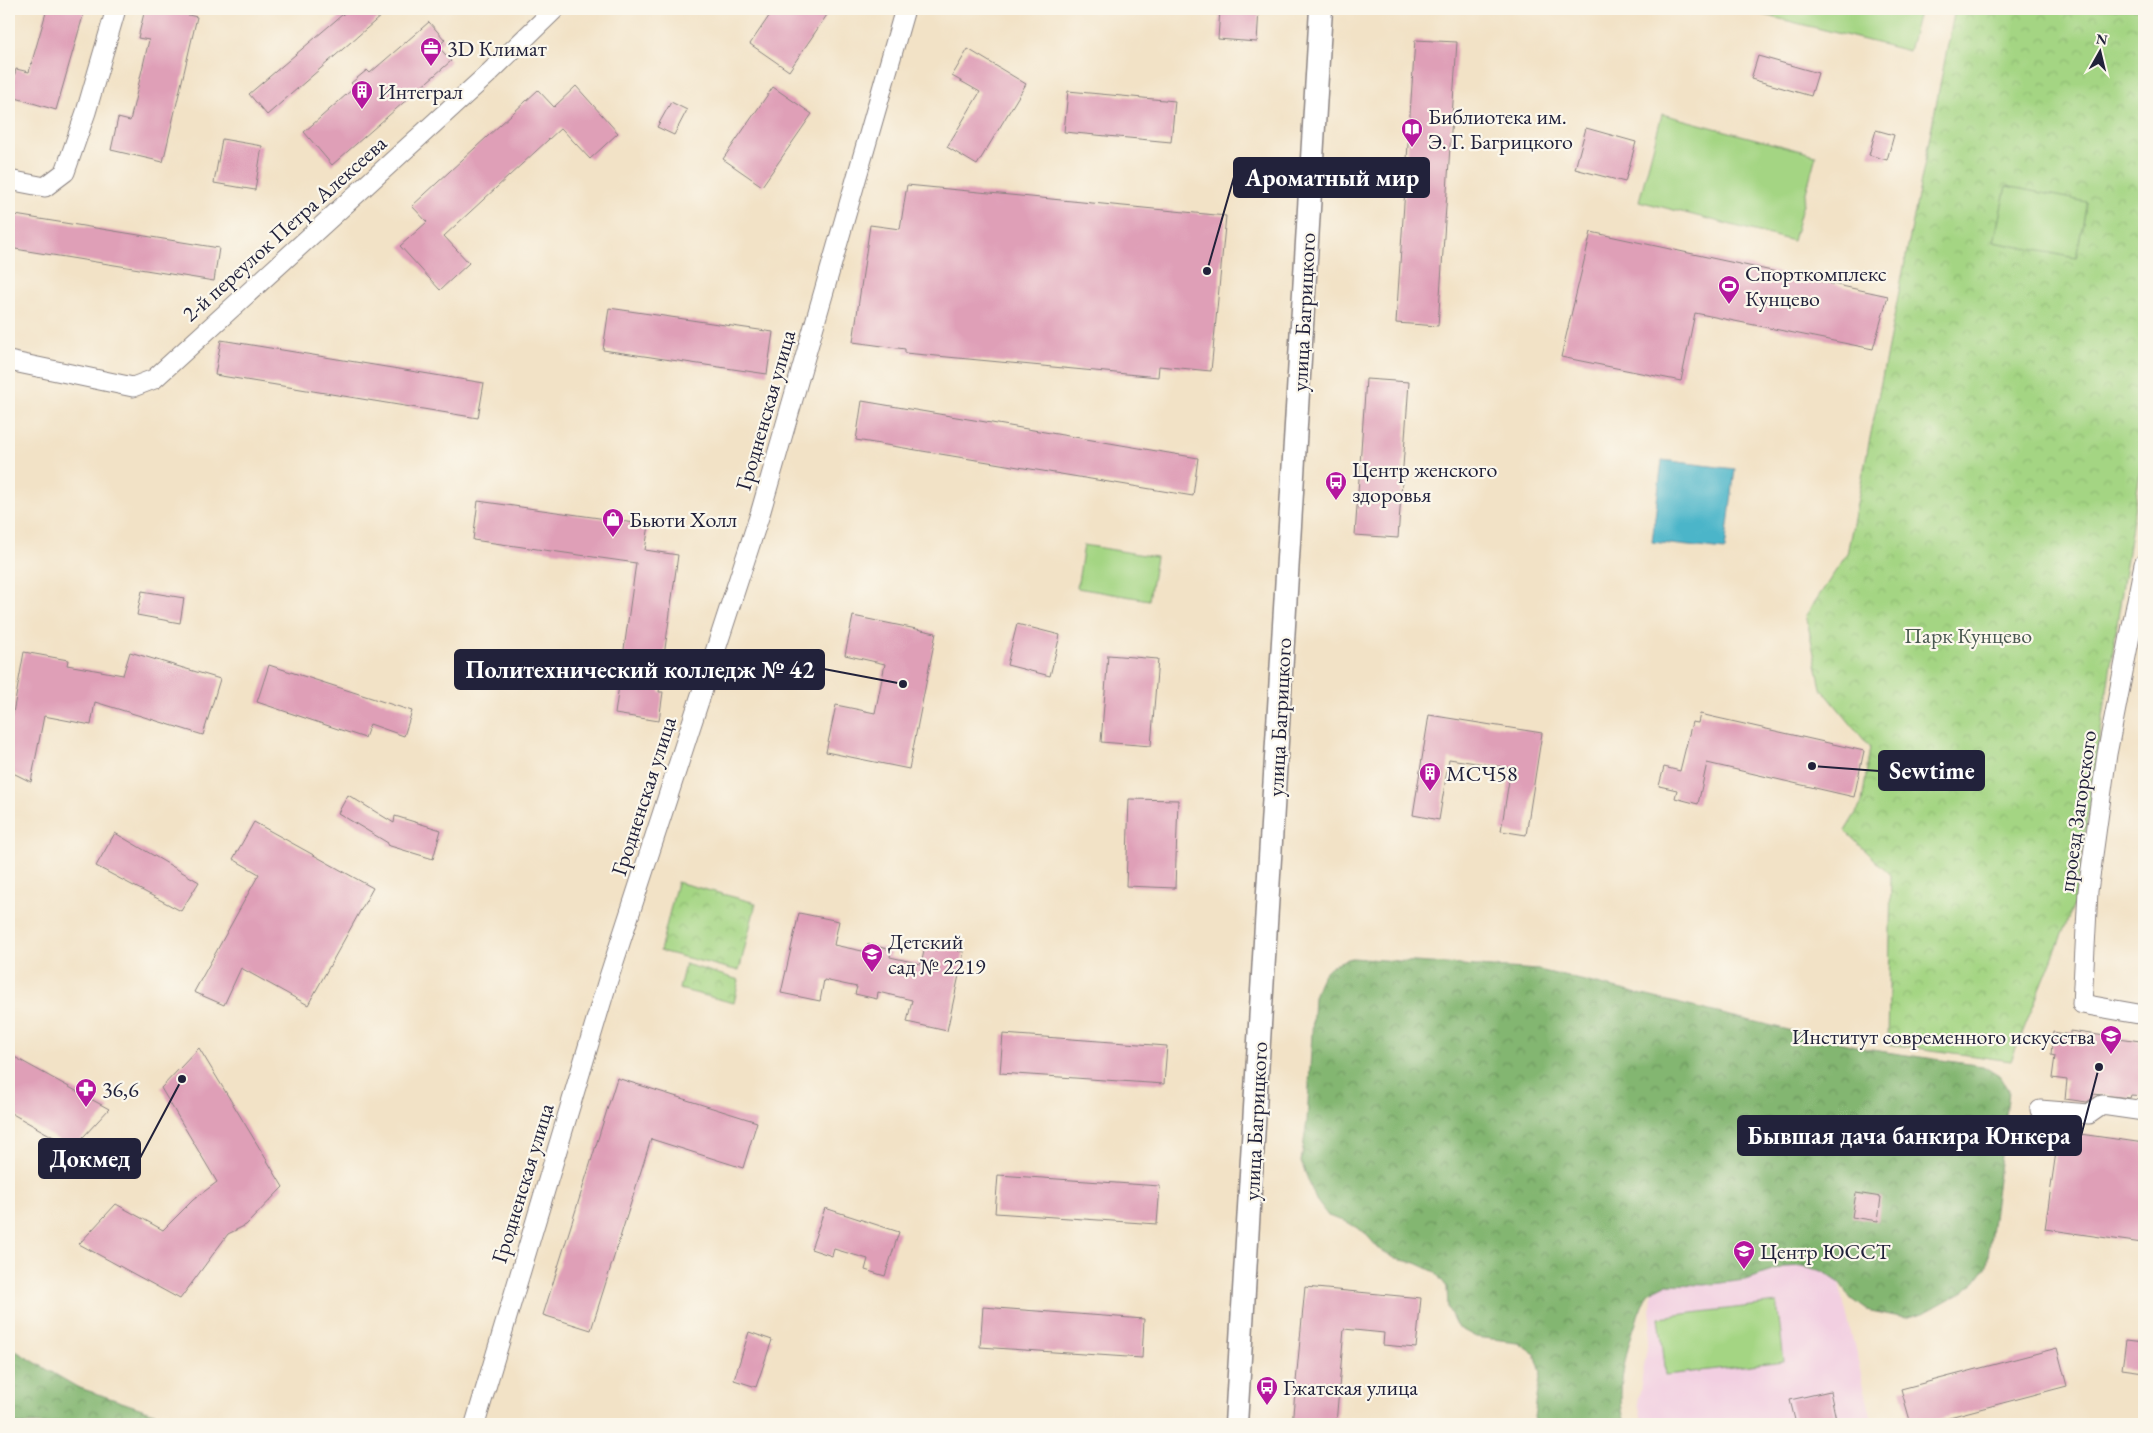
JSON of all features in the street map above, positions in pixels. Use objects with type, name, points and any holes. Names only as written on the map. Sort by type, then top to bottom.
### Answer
[{"type":"street","points":[[9,180],[45,187],[65,172],[86,112],[116,9]]},
{"type":"street","name":"2-й переулок Петра Алексеева","points":[[9,362],[133,387],[154,379],[458,101],[555,9]]},
{"type":"street","name":"Гродненская улица","points":[[475,1424],[607,985],[760,514],[905,9]]},
{"type":"street","name":"улица Багрицкого","points":[[1236,1424],[1322,9]]},
{"type":"street","name":"проезд Загорского","points":[[2144,564],[2107,754],[2088,891],[2082,1004],[2144,1015]]},
{"type":"street","points":[[2040,1110],[2089,1114],[2102,1105],[2144,1111]]},
{"type":"shaded area","name":"Центр ЮССТ","points":[[1654,1194],[1824,1220],[1873,1424],[1643,1424],[1638,1403],[1651,1321]]},
{"type":"green space","points":[[1740,9],[1920,9],[1909,51]]},
{"type":"green space","name":"Парк Кунцево","points":[[1955,9],[2144,9],[2144,446],[2075,902],[2011,1061],[1888,1044],[1891,875],[1845,831],[1862,803],[1870,747],[1821,688],[1806,615],[1847,554]]},
{"type":"green space","points":[[1662,114],[1816,155],[1793,241],[1639,201]]},
{"type":"green space","points":[[2006,186],[2087,202],[2076,258],[1994,242]]},
{"type":"green space","points":[[1084,545],[1156,557],[1149,600],[1077,588]]},
{"type":"green space","points":[[677,882],[756,903],[739,971],[660,951]]},
{"type":"green space","points":[[1352,958],[1539,970],[1872,1050],[1983,1066],[1999,1076],[2009,1091],[1987,1266],[1975,1282],[1960,1293],[1924,1313],[1905,1318],[1866,1310],[1851,1299],[1840,1283],[1822,1271],[1803,1266],[1784,1267],[1745,1280],[1705,1285],[1666,1284],[1648,1293],[1630,1339],[1622,1377],[1621,1395],[1622,1411],[1626,1424],[1533,1424],[1541,1372],[1535,1354],[1517,1342],[1476,1337],[1457,1327],[1448,1308],[1447,1287],[1435,1272],[1416,1263],[1396,1259],[1378,1248],[1364,1232],[1347,1222],[1328,1216],[1316,1200],[1301,1162],[1307,1121],[1314,997],[1326,971],[1336,964]]},
{"type":"green space","points":[[685,964],[739,980],[734,1003],[679,989]]},
{"type":"green space","points":[[1777,1303],[1784,1361],[1666,1375],[1659,1317]]},
{"type":"green space","points":[[9,1347],[77,1387],[187,1424],[9,1424]]},
{"type":"water","points":[[1662,460],[1735,469],[1725,550],[1652,542]]},
{"type":"building","points":[[47,9],[85,9],[56,110],[9,96],[16,69],[29,72]]},
{"type":"building","points":[[145,9],[163,9],[197,17],[163,162],[111,150],[118,118],[130,121],[149,40],[138,38]]},
{"type":"building","points":[[349,9],[389,9],[267,115],[249,94]]},
{"type":"building","points":[[774,9],[831,9],[789,71],[750,44]]},
{"type":"building","points":[[1220,9],[1259,9],[1257,42],[1218,39]]},
{"type":"building","name":"Интеграл","points":[[429,22],[445,40],[438,46],[451,61],[332,165],[304,132],[355,87],[351,83],[367,70],[370,73]]},
{"type":"building","points":[[1415,40],[1457,42],[1438,326],[1396,323]]},
{"type":"building","points":[[968,49],[1026,84],[977,165],[947,147],[980,92],[952,76]]},
{"type":"building","points":[[1758,56],[1818,73],[1811,96],[1751,79]]},
{"type":"building","points":[[576,86],[618,133],[590,159],[561,128],[444,236],[469,263],[440,290],[400,246],[427,222],[412,206],[538,90],[554,107]]},
{"type":"building","points":[[773,87],[812,114],[762,186],[723,159]]},
{"type":"building","points":[[1068,91],[1175,101],[1171,142],[1064,132]]},
{"type":"building","points":[[671,102],[687,110],[674,135],[657,127]]},
{"type":"building","points":[[1586,128],[1636,142],[1625,182],[1575,169]]},
{"type":"building","points":[[1876,130],[1894,135],[1887,160],[1869,155]]},
{"type":"building","points":[[222,139],[262,146],[255,190],[214,183]]},
{"type":"building","points":[[907,185],[1226,216],[1211,371],[1159,366],[1158,377],[905,353],[905,349],[853,342],[870,225],[900,229]]},
{"type":"building","points":[[9,214],[219,248],[214,281],[9,248]]},
{"type":"building","name":"Спорткомплекс Кунцево","points":[[1591,232],[1888,296],[1873,349],[1695,313],[1681,381],[1561,357]]},
{"type":"building","points":[[609,308],[773,332],[767,374],[603,350]]},
{"type":"building","points":[[221,340],[484,383],[478,418],[215,375]]},
{"type":"building","points":[[1366,379],[1409,382],[1398,538],[1355,535]]},
{"type":"building","points":[[862,401],[1198,458],[1193,496],[856,440]]},
{"type":"building","points":[[478,501],[649,525],[645,550],[678,555],[659,692],[663,692],[659,721],[615,714],[636,563],[473,540]]},
{"type":"building","points":[[142,591],[184,598],[180,623],[137,615]]},
{"type":"building","points":[[853,616],[936,633],[909,769],[826,752],[836,705],[875,713],[885,664],[845,655]]},
{"type":"building","points":[[1017,624],[1060,635],[1050,676],[1007,665]]},
{"type":"building","points":[[24,652],[68,660],[67,665],[123,675],[130,652],[220,679],[203,735],[95,702],[91,725],[44,716],[31,782],[9,771],[9,735]]},
{"type":"building","points":[[1108,655],[1158,659],[1151,746],[1101,742]]},
{"type":"building","points":[[269,665],[412,711],[404,736],[370,724],[365,738],[257,702]]},
{"type":"building","points":[[1700,714],[1864,751],[1854,797],[1707,763],[1698,804],[1675,798],[1677,790],[1659,786],[1664,767],[1680,771],[1692,722],[1698,723]]},
{"type":"building","name":"МСЧ58","points":[[1429,715],[1542,733],[1526,835],[1501,831],[1511,768],[1449,759],[1439,820],[1413,815]]},
{"type":"building","points":[[348,795],[394,823],[395,816],[441,830],[433,859],[387,845],[388,843],[338,813]]},
{"type":"building","points":[[1129,799],[1178,800],[1175,888],[1126,886]]},
{"type":"building","points":[[254,822],[373,888],[308,1005],[241,968],[224,1005],[194,992],[259,874],[233,859]]},
{"type":"building","points":[[115,833],[199,882],[181,911],[96,866]]},
{"type":"building","name":"Детский сад № 2219","points":[[799,913],[839,921],[834,945],[867,952],[868,944],[891,950],[890,957],[921,964],[926,943],[964,952],[947,1031],[907,1022],[912,1000],[878,992],[877,999],[855,994],[857,987],[824,980],[820,1001],[781,993]]},
{"type":"building","points":[[2070,1031],[2140,1041],[2139,1045],[2144,1045],[2144,1096],[2131,1095],[2130,1098],[2093,1094],[2093,1098],[2087,1102],[2065,1099],[2067,1080],[2052,1078],[2055,1056],[2051,1055],[2053,1032],[2070,1035]]},
{"type":"building","points":[[1003,1034],[1167,1046],[1164,1084],[1000,1073]]},
{"type":"building","points":[[199,1048],[283,1187],[246,1225],[228,1234],[180,1299],[79,1244],[116,1204],[163,1230],[193,1200],[217,1182],[161,1088]]},
{"type":"building","points":[[9,1054],[109,1109],[73,1148],[9,1112]]},
{"type":"building","points":[[617,1078],[757,1122],[743,1168],[651,1139],[591,1330],[543,1315]]},
{"type":"building","points":[[2073,1133],[2144,1143],[2144,1230],[2142,1243],[2045,1229],[2057,1145],[2071,1147]]},
{"type":"building","points":[[998,1175],[1160,1186],[1157,1224],[995,1213]]},
{"type":"building","points":[[1856,1193],[1881,1197],[1878,1221],[1852,1217]]},
{"type":"building","points":[[825,1208],[899,1232],[885,1276],[865,1270],[868,1259],[834,1249],[832,1256],[811,1249]]},
{"type":"building","points":[[1305,1287],[1421,1298],[1416,1348],[1383,1345],[1384,1333],[1344,1329],[1336,1424],[1292,1424]]},
{"type":"building","points":[[983,1307],[1144,1319],[1142,1358],[980,1347]]},
{"type":"building","points":[[749,1332],[772,1340],[756,1387],[734,1380]]},
{"type":"building","points":[[2126,1340],[2144,1342],[2144,1372],[2122,1369]]},
{"type":"building","points":[[2057,1348],[2067,1386],[1923,1424],[1911,1424],[1901,1389]]},
{"type":"building","points":[[1830,1391],[1837,1424],[1796,1424],[1790,1400]]},
{"type":"place","name":"3D Климат","points":[[431,67]]},
{"type":"place","name":"Интеграл","points":[[362,110]]},
{"type":"place","name":"Библиотека им. Э. Г. Багрицкого","points":[[1412,148]]},
{"type":"place","name":"Ароматный мир","points":[[1207,271]]},
{"type":"place","name":"Спорткомплекс Кунцево","points":[[1729,305]]},
{"type":"place","name":"Центр женского здоровья","points":[[1336,501]]},
{"type":"place","name":"Бьюти Холл","points":[[613,538]]},
{"type":"place","name":"Политехнический колледж № 42","points":[[903,684]]},
{"type":"place","name":"Sewtime","points":[[1812,766]]},
{"type":"place","name":"МСЧ58","points":[[1430,792]]},
{"type":"place","name":"Детский сад № 2219","points":[[872,973]]},
{"type":"place","name":"Институт современного искусства","points":[[2111,1055]]},
{"type":"place","name":"Бывшая дача банкира Юнкера","points":[[2099,1067]]},
{"type":"place","name":"Докмед","points":[[182,1079]]},
{"type":"place","name":"36,6","points":[[86,1108]]},
{"type":"place","name":"Центр ЮССТ","points":[[1744,1270]]},
{"type":"place","name":"Гжатская улица","points":[[1267,1406]]}]
